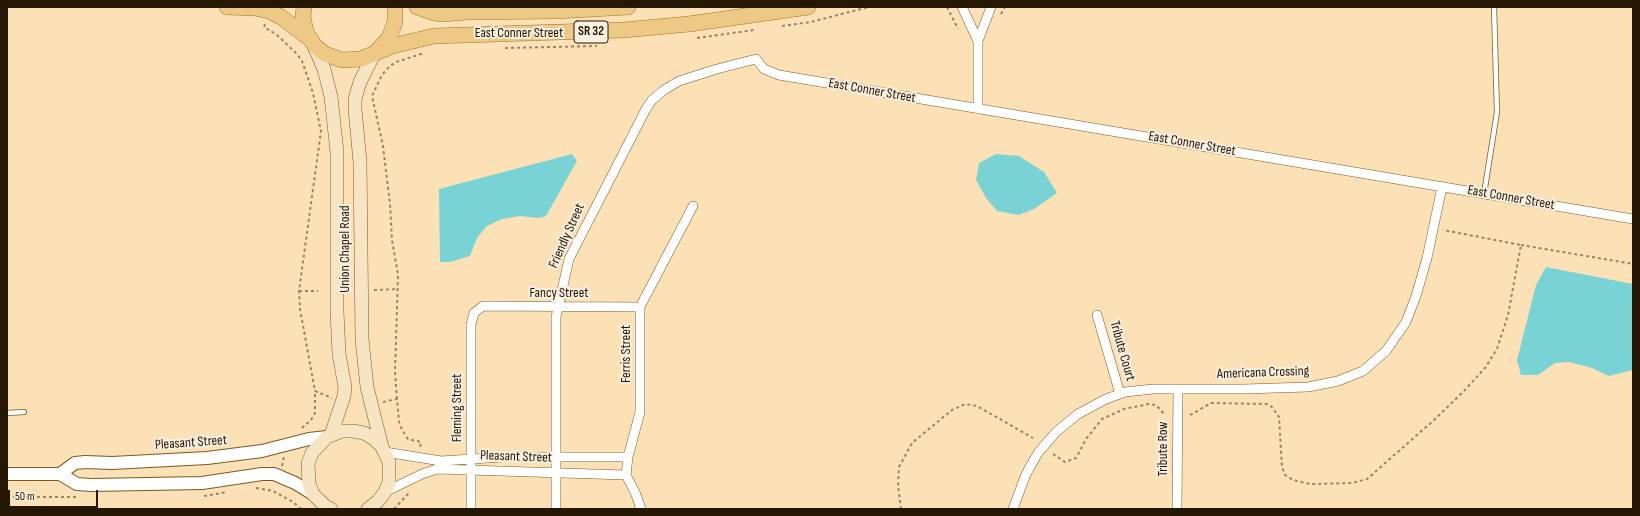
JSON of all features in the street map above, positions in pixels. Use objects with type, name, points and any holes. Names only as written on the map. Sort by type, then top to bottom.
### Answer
[{"type":"main road","name":"SR 32","points":[[227,7],[255,8],[281,17],[312,41],[325,54],[342,60],[361,59],[374,54]]},
{"type":"main road","points":[[304,7],[303,17],[306,32],[312,41]]},
{"type":"main road","points":[[374,54],[389,38],[395,22],[395,7]]},
{"type":"main road","name":"East Conner Street","points":[[416,7],[434,14],[443,14],[467,12],[556,11],[628,7]]},
{"type":"main road","name":"East Conner Street","points":[[374,54],[406,42],[434,36],[623,30],[688,24],[808,7]]},
{"type":"main road","name":"Union Chapel Road","points":[[312,41],[326,76],[337,152],[337,311],[339,354],[345,387],[342,402],[329,436]]},
{"type":"main road","name":"Union Chapel Road","points":[[374,54],[360,82],[355,99],[360,162],[362,339],[371,405],[391,472],[376,503]]},
{"type":"main road","points":[[331,509],[317,500],[309,484],[307,474],[308,463],[315,448],[329,436],[342,431],[358,432],[374,439],[384,449]]},
{"type":"street","points":[[962,7],[978,41],[980,69],[978,109]]},
{"type":"street","points":[[978,41],[990,7]]},
{"type":"street","name":"East Conner Street","points":[[756,59],[764,69],[779,75],[1633,219]]},
{"type":"street","name":"Friendly Street","points":[[556,509],[556,317],[569,259],[652,100],[664,90],[680,81],[756,59]]},
{"type":"street","name":"Americana Crossing","points":[[1014,509],[1026,474],[1038,453],[1056,432],[1078,414],[1106,399],[1120,394],[1153,389],[1308,387],[1338,381],[1363,371],[1386,351],[1406,322],[1416,296],[1442,186]]},
{"type":"street","name":"Ferris Street","points":[[626,475],[628,457],[640,412],[640,308],[693,206]]},
{"type":"street","name":"Fancy Street","points":[[478,309],[483,306],[640,308]]},
{"type":"street","name":"Fleming Street","points":[[471,509],[471,325],[474,313],[478,309]]},
{"type":"street","name":"Tribute Court","points":[[1097,315],[1120,394]]},
{"type":"street","name":"Tribute Row","points":[[1177,509],[1178,389]]},
{"type":"street","name":"Pleasant Street","points":[[60,474],[75,463],[141,462],[213,458],[262,451],[309,439],[329,436]]},
{"type":"street","name":"Pleasant Street","points":[[384,449],[441,461],[503,457],[628,457]]},
{"type":"street","name":"Pleasant Street","points":[[376,503],[422,474],[437,470],[626,475]]},
{"type":"street","points":[[7,474],[60,474],[77,484],[91,485],[202,484],[262,474],[274,474],[286,479],[317,500]]},
{"type":"street","points":[[626,475],[635,492],[641,509]]},
{"type":"lane","points":[[1484,194],[1497,112],[1494,7]]},
{"type":"lane","points":[[7,413],[24,412]]},
{"type":"path","points":[[947,7],[958,29]]},
{"type":"path","points":[[999,18],[1005,7]]},
{"type":"path","points":[[264,27],[277,35],[298,54],[302,61],[313,93],[321,131],[299,291],[300,310],[315,391],[315,413],[311,420],[300,429]]},
{"type":"path","points":[[421,442],[408,439],[399,422],[395,372],[398,275],[392,240],[387,174],[372,96],[382,75],[389,67],[396,62],[425,53]]},
{"type":"path","points":[[1433,228],[1633,264]]},
{"type":"path","points":[[1190,415],[1211,403],[1267,404],[1272,407],[1279,417],[1282,468],[1285,475],[1293,480],[1310,484],[1352,483],[1367,479],[1438,416],[1485,368],[1496,349],[1508,315],[1521,245]]},
{"type":"path","points":[[374,290],[398,289]]},
{"type":"path","points":[[299,291],[318,291]]},
{"type":"path","points":[[315,391],[342,402]]},
{"type":"path","points":[[371,405],[397,399]]},
{"type":"path","points":[[901,509],[898,486],[899,467],[912,443],[952,410],[965,404],[977,406],[1033,438]]},
{"type":"path","points":[[1052,454],[1065,462],[1076,458],[1086,439],[1102,419],[1124,409],[1149,404],[1156,405],[1161,412],[1166,415]]},
{"type":"path","points":[[394,509],[413,491]]},
{"type":"water","points":[[572,154],[577,161],[546,216],[538,218],[520,216],[502,219],[487,226],[477,238],[470,256],[450,262],[440,262],[439,189]]},
{"type":"water","points":[[996,154],[1019,156],[1044,172],[1057,193],[1034,209],[1019,215],[997,211],[986,198],[976,180],[979,163]]},
{"type":"water","points":[[1546,267],[1633,284],[1633,370],[1609,376],[1592,368],[1569,362],[1555,363],[1538,375],[1521,375],[1517,360],[1536,285]]}]
